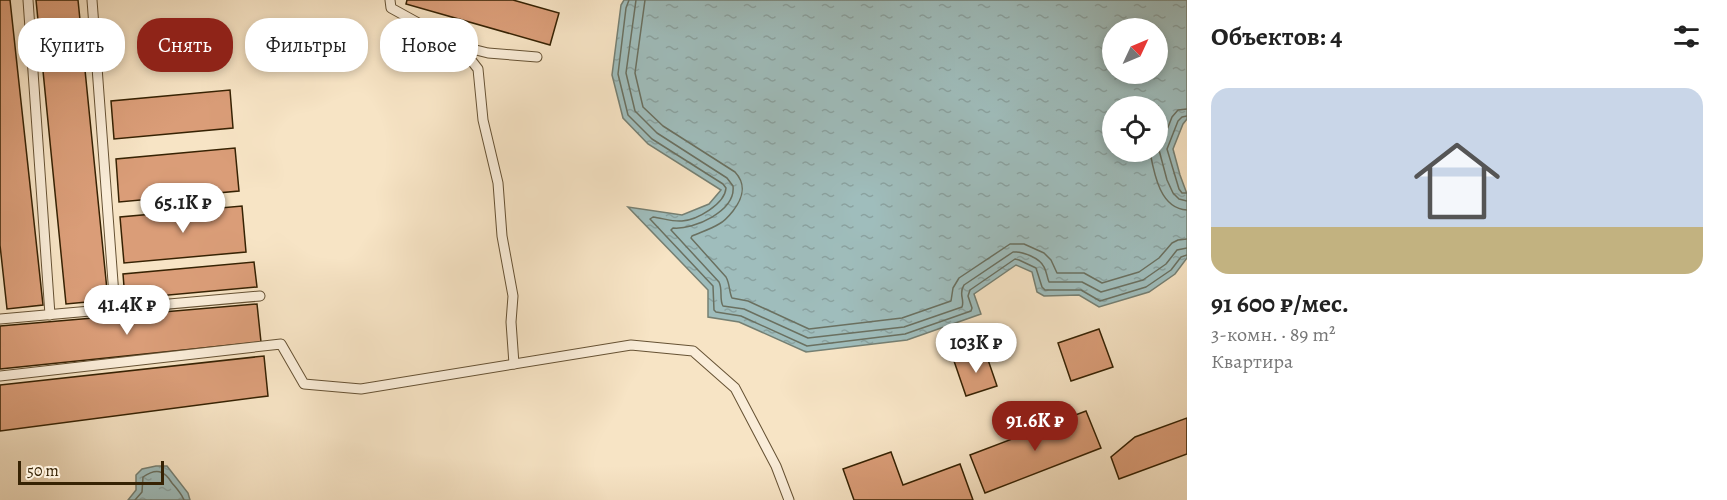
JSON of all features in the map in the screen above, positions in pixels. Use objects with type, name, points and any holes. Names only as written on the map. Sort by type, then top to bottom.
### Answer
[{"type":"lane","points":[[28,0],[50,315]]},
{"type":"lane","points":[[92,0],[115,309]]},
{"type":"lane","points":[[390,0],[391,8],[409,18]]},
{"type":"lane","points":[[478,50],[537,57]]},
{"type":"lane","points":[[478,69],[483,120],[498,183],[502,236],[513,296],[511,322],[514,364]]},
{"type":"lane","points":[[0,319],[260,296]]},
{"type":"lane","points":[[0,376],[281,344],[304,384],[362,389],[631,345],[693,351],[735,388],[776,466],[789,500]]},
{"type":"water","points":[[624,0],[1187,0],[1187,119],[1173,149],[1187,194],[1187,258],[1175,274],[1149,292],[1099,307],[1079,295],[1044,296],[1037,292],[1032,272],[1016,265],[974,294],[981,314],[907,340],[806,352],[739,322],[708,317],[708,290],[628,207],[682,215],[709,204],[721,190],[648,144],[623,118],[612,75],[621,5]]},
{"type":"water","points":[[167,466],[188,493],[190,500],[128,500],[136,490],[136,475],[142,469]]},
{"type":"building","points":[[0,0],[10,0],[43,305],[7,309],[0,245]]},
{"type":"building","points":[[36,0],[78,0],[80,18],[38,18]]},
{"type":"building","points":[[407,0],[513,0],[559,13],[550,45],[478,24],[478,18],[455,18],[406,4]]},
{"type":"building","points":[[43,72],[85,72],[108,300],[66,304]]},
{"type":"building","points":[[230,90],[233,128],[114,139],[111,101]]},
{"type":"building","points":[[235,148],[239,191],[119,202],[116,159]]},
{"type":"building","points":[[242,206],[246,252],[124,263],[120,217]]},
{"type":"building","points":[[254,262],[257,287],[125,299],[123,274]]},
{"type":"building","points":[[257,304],[261,342],[0,369],[0,326]]},
{"type":"building","points":[[1099,329],[1113,367],[1071,381],[1058,343]]},
{"type":"building","points":[[985,351],[997,386],[966,396],[954,361]]},
{"type":"building","points":[[264,356],[268,396],[0,431],[0,385]]},
{"type":"building","points":[[1086,411],[1101,448],[985,493],[970,455]]},
{"type":"building","points":[[1187,418],[1187,454],[1119,479],[1111,457],[1135,437]]},
{"type":"building","points":[[891,452],[903,485],[960,464],[973,500],[854,500],[843,469]]}]
